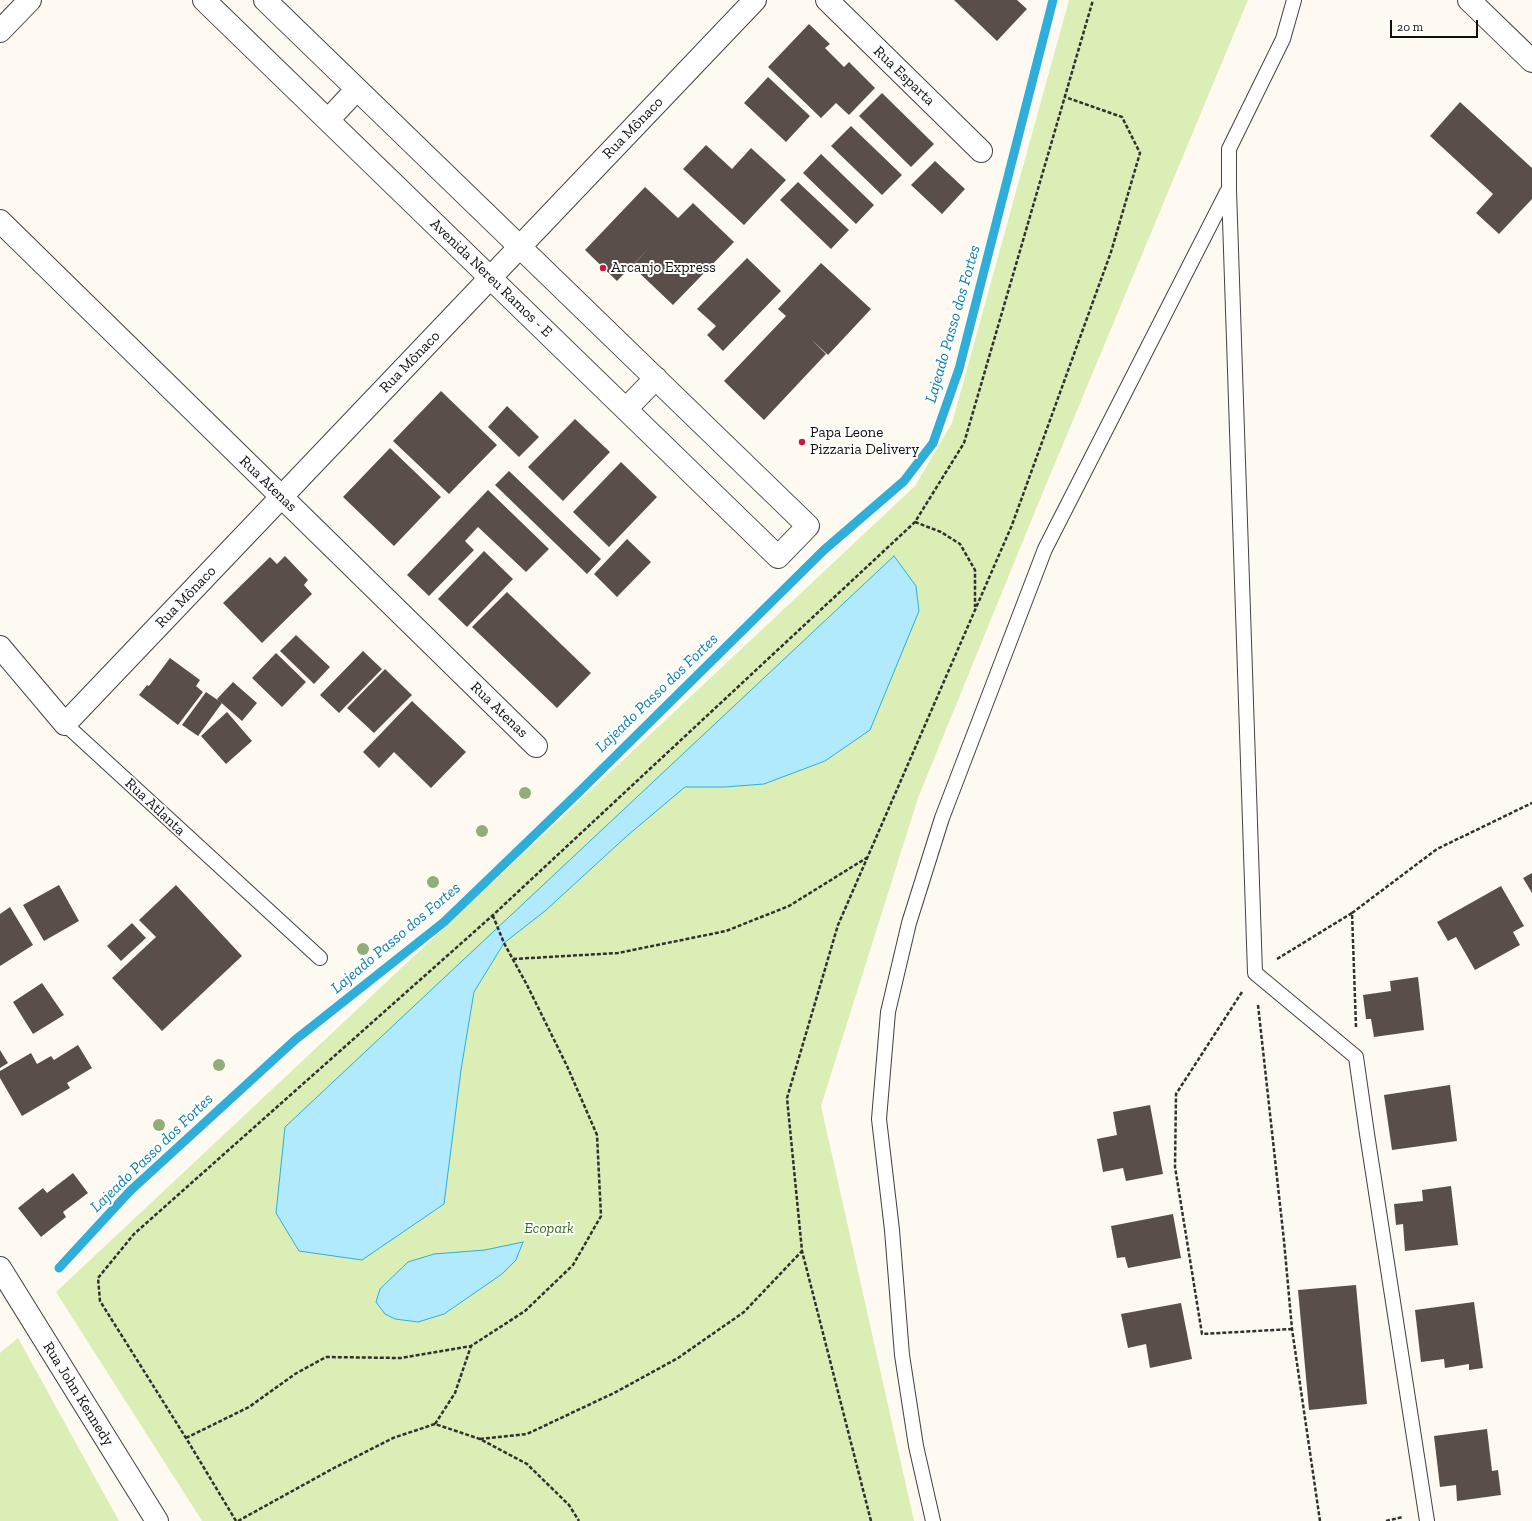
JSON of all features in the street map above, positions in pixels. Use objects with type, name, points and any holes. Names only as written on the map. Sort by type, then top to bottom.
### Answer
[{"type":"street","points":[[0,31],[30,0]]},
{"type":"street","name":"Avenida Nereu Ramos - E","points":[[204,0],[778,557],[808,526],[656,378]]},
{"type":"street","points":[[265,0],[656,378],[626,409]]},
{"type":"street","name":"Rua Mônaco","points":[[65,724],[755,0]]},
{"type":"street","name":"Rua Esparta","points":[[827,0],[982,151]]},
{"type":"street","points":[[1468,0],[1531,59]]},
{"type":"street","points":[[328,120],[357,89]]},
{"type":"street","name":"Rua Atenas","points":[[0,221],[536,746]]},
{"type":"street","name":"Rua Atlanta","points":[[0,646],[65,724]]},
{"type":"street","name":"Rua John Kennedy","points":[[0,1268],[157,1521]]},
{"type":"lane","points":[[1294,0],[1283,40],[1229,149],[1229,190],[1255,973],[1356,1057],[1427,1521]]},
{"type":"lane","points":[[933,1521],[916,1446],[902,1354],[892,1230],[879,1119],[888,1012],[909,923],[942,818],[1045,549],[1229,190]]},
{"type":"lane","name":"Rua Atlanta","points":[[65,724],[320,958]]},
{"type":"path","points":[[579,1521],[569,1505],[527,1464],[480,1439],[436,1424],[393,1438],[334,1468],[237,1521],[100,1301],[98,1278],[134,1234],[492,916],[915,522],[964,443],[1093,0]]},
{"type":"path","points":[[915,522],[941,532],[960,544],[975,570],[976,609]]},
{"type":"path","points":[[1292,1329],[1202,1334],[1175,1168],[1176,1094],[1255,973],[1352,913],[1437,850],[1532,803]]},
{"type":"path","points":[[513,959],[618,954],[726,931],[789,906],[868,857]]},
{"type":"path","points":[[1352,913],[1356,1057]]},
{"type":"path","points":[[186,1438],[249,1407],[295,1374],[326,1357],[401,1358],[470,1346],[525,1311],[573,1265],[601,1216],[597,1135],[567,1066],[504,943],[492,916]]},
{"type":"path","points":[[1255,973],[1292,1329],[1320,1521]]},
{"type":"path","points":[[480,1439],[527,1434],[616,1392],[678,1358],[744,1312],[802,1251]]},
{"type":"path","points":[[436,1424],[455,1393],[470,1346]]},
{"type":"green space","name":"Ecopark","points":[[1069,0],[1248,0],[1036,509],[918,798],[821,1106],[914,1521],[202,1521],[56,1292],[915,486],[952,423]]},
{"type":"green space","points":[[18,1338],[119,1521],[0,1521],[0,1353]]},
{"type":"water","points":[[894,556],[916,586],[919,611],[870,730],[825,761],[764,784],[725,787],[685,787],[628,835],[545,911],[504,943],[474,992],[461,1070],[444,1204],[362,1260],[299,1251],[276,1213],[285,1127]]},
{"type":"water","points":[[523,1242],[516,1260],[502,1274],[444,1314],[418,1322],[395,1319],[385,1314],[376,1302],[380,1289],[408,1262],[434,1254],[485,1250]]},
{"type":"building","points":[[954,0],[1017,0],[1027,9],[997,41]]},
{"type":"building","points":[[809,24],[830,44],[825,48],[844,67],[849,62],[875,88],[849,115],[836,103],[821,118],[768,67]]},
{"type":"building","points":[[768,77],[810,116],[786,142],[744,103]]},
{"type":"building","points":[[882,93],[934,144],[911,167],[859,116]]},
{"type":"building","points":[[1460,102],[1532,168],[1532,199],[1499,234],[1476,213],[1493,194],[1430,136]]},
{"type":"building","points":[[851,126],[902,175],[882,195],[831,146]]},
{"type":"building","points":[[706,145],[732,169],[751,148],[786,180],[744,225],[683,169]]},
{"type":"building","points":[[821,154],[874,205],[856,224],[803,173]]},
{"type":"building","points":[[935,161],[965,189],[942,214],[911,185]]},
{"type":"building","points":[[798,182],[849,230],[831,249],[780,200]]},
{"type":"building","points":[[645,187],[678,218],[693,203],[734,242],[673,305],[632,266],[651,246],[617,281],[585,250]]},
{"type":"building","points":[[747,258],[781,291],[723,351],[707,335],[716,326],[697,309]]},
{"type":"building","points":[[821,263],[871,309],[828,355],[811,339],[826,354],[764,420],[724,381],[786,316],[778,309]]},
{"type":"building","points":[[441,391],[497,445],[449,494],[393,441]]},
{"type":"building","points":[[507,406],[539,437],[519,457],[488,427]]},
{"type":"building","points":[[575,419],[610,452],[563,501],[528,467]]},
{"type":"building","points":[[390,448],[441,497],[394,546],[343,497]]},
{"type":"building","points":[[621,462],[657,497],[609,547],[573,512]]},
{"type":"building","points":[[509,471],[601,559],[587,574],[495,485]]},
{"type":"building","points":[[488,490],[549,549],[526,572],[478,527],[465,541],[474,550],[429,596],[407,575]]},
{"type":"building","points":[[627,539],[651,562],[617,597],[594,574]]},
{"type":"building","points":[[484,551],[513,579],[467,627],[438,599]]},
{"type":"building","points":[[285,556],[308,580],[304,585],[312,594],[262,643],[223,603],[270,557],[277,564]]},
{"type":"building","points":[[507,592],[591,673],[557,708],[472,627]]},
{"type":"building","points":[[296,635],[330,667],[314,684],[280,651]]},
{"type":"building","points":[[363,651],[382,669],[339,713],[320,695]]},
{"type":"building","points":[[276,653],[306,682],[282,707],[252,678]]},
{"type":"building","points":[[170,658],[200,680],[196,686],[203,692],[178,725],[139,695],[147,685],[149,686]]},
{"type":"building","points":[[385,669],[412,695],[374,733],[347,708]]},
{"type":"building","points":[[233,682],[257,703],[242,721],[217,699]]},
{"type":"building","points":[[206,692],[222,703],[198,736],[182,725]]},
{"type":"building","points":[[412,701],[466,752],[431,788],[394,752],[379,768],[363,752]]},
{"type":"building","points":[[227,712],[252,741],[226,764],[201,736]]},
{"type":"building","points":[[1532,873],[1532,893],[1523,878]]},
{"type":"building","points":[[59,885],[79,921],[44,941],[23,905]]},
{"type":"building","points":[[176,885],[242,956],[162,1031],[112,978],[156,937],[139,920]]},
{"type":"building","points":[[1501,886],[1524,926],[1513,932],[1520,945],[1475,970],[1456,937],[1448,941],[1437,922]]},
{"type":"building","points":[[10,907],[33,945],[0,966],[0,914]]},
{"type":"building","points":[[132,923],[146,938],[121,961],[107,946]]},
{"type":"building","points":[[1418,977],[1424,1030],[1374,1037],[1371,1019],[1366,1019],[1363,995],[1391,991],[1390,981]]},
{"type":"building","points":[[42,983],[64,1015],[33,1034],[13,1002]]},
{"type":"building","points":[[78,1045],[92,1068],[67,1083],[70,1088],[22,1116],[0,1078],[0,1071],[31,1053],[37,1064],[51,1056],[54,1060]]},
{"type":"building","points":[[0,1050],[8,1063],[0,1068]]},
{"type":"building","points":[[1450,1085],[1457,1141],[1392,1150],[1384,1095]]},
{"type":"building","points":[[1150,1105],[1163,1174],[1126,1181],[1123,1168],[1103,1172],[1097,1139],[1117,1135],[1113,1112]]},
{"type":"building","points":[[73,1173],[88,1193],[63,1212],[66,1217],[41,1237],[18,1208],[43,1188],[47,1193]]},
{"type":"building","points":[[1451,1186],[1458,1245],[1405,1251],[1403,1224],[1396,1225],[1394,1204],[1423,1201],[1422,1190]]},
{"type":"building","points":[[1173,1214],[1181,1258],[1128,1268],[1125,1257],[1117,1258],[1111,1226]]},
{"type":"building","points":[[1356,1285],[1367,1404],[1309,1410],[1298,1290]]},
{"type":"building","points":[[1474,1302],[1483,1368],[1469,1370],[1469,1364],[1445,1368],[1444,1359],[1421,1362],[1415,1310]]},
{"type":"building","points":[[1181,1303],[1192,1359],[1150,1368],[1146,1344],[1128,1348],[1121,1314]]},
{"type":"building","points":[[1487,1429],[1492,1471],[1498,1470],[1501,1495],[1457,1501],[1456,1485],[1440,1487],[1434,1436]]},
{"type":"waterway","name":"Lajeado Passo dos Fortes","points":[[59,1268],[130,1191],[295,1040],[444,922],[577,794],[824,550],[904,481],[933,443],[959,369],[1053,0]]},
{"type":"place","name":"Arcanjo Express","points":[[603,268]]},
{"type":"place","name":"Papa Leone Pizzaria Delivery","points":[[802,442]]}]
